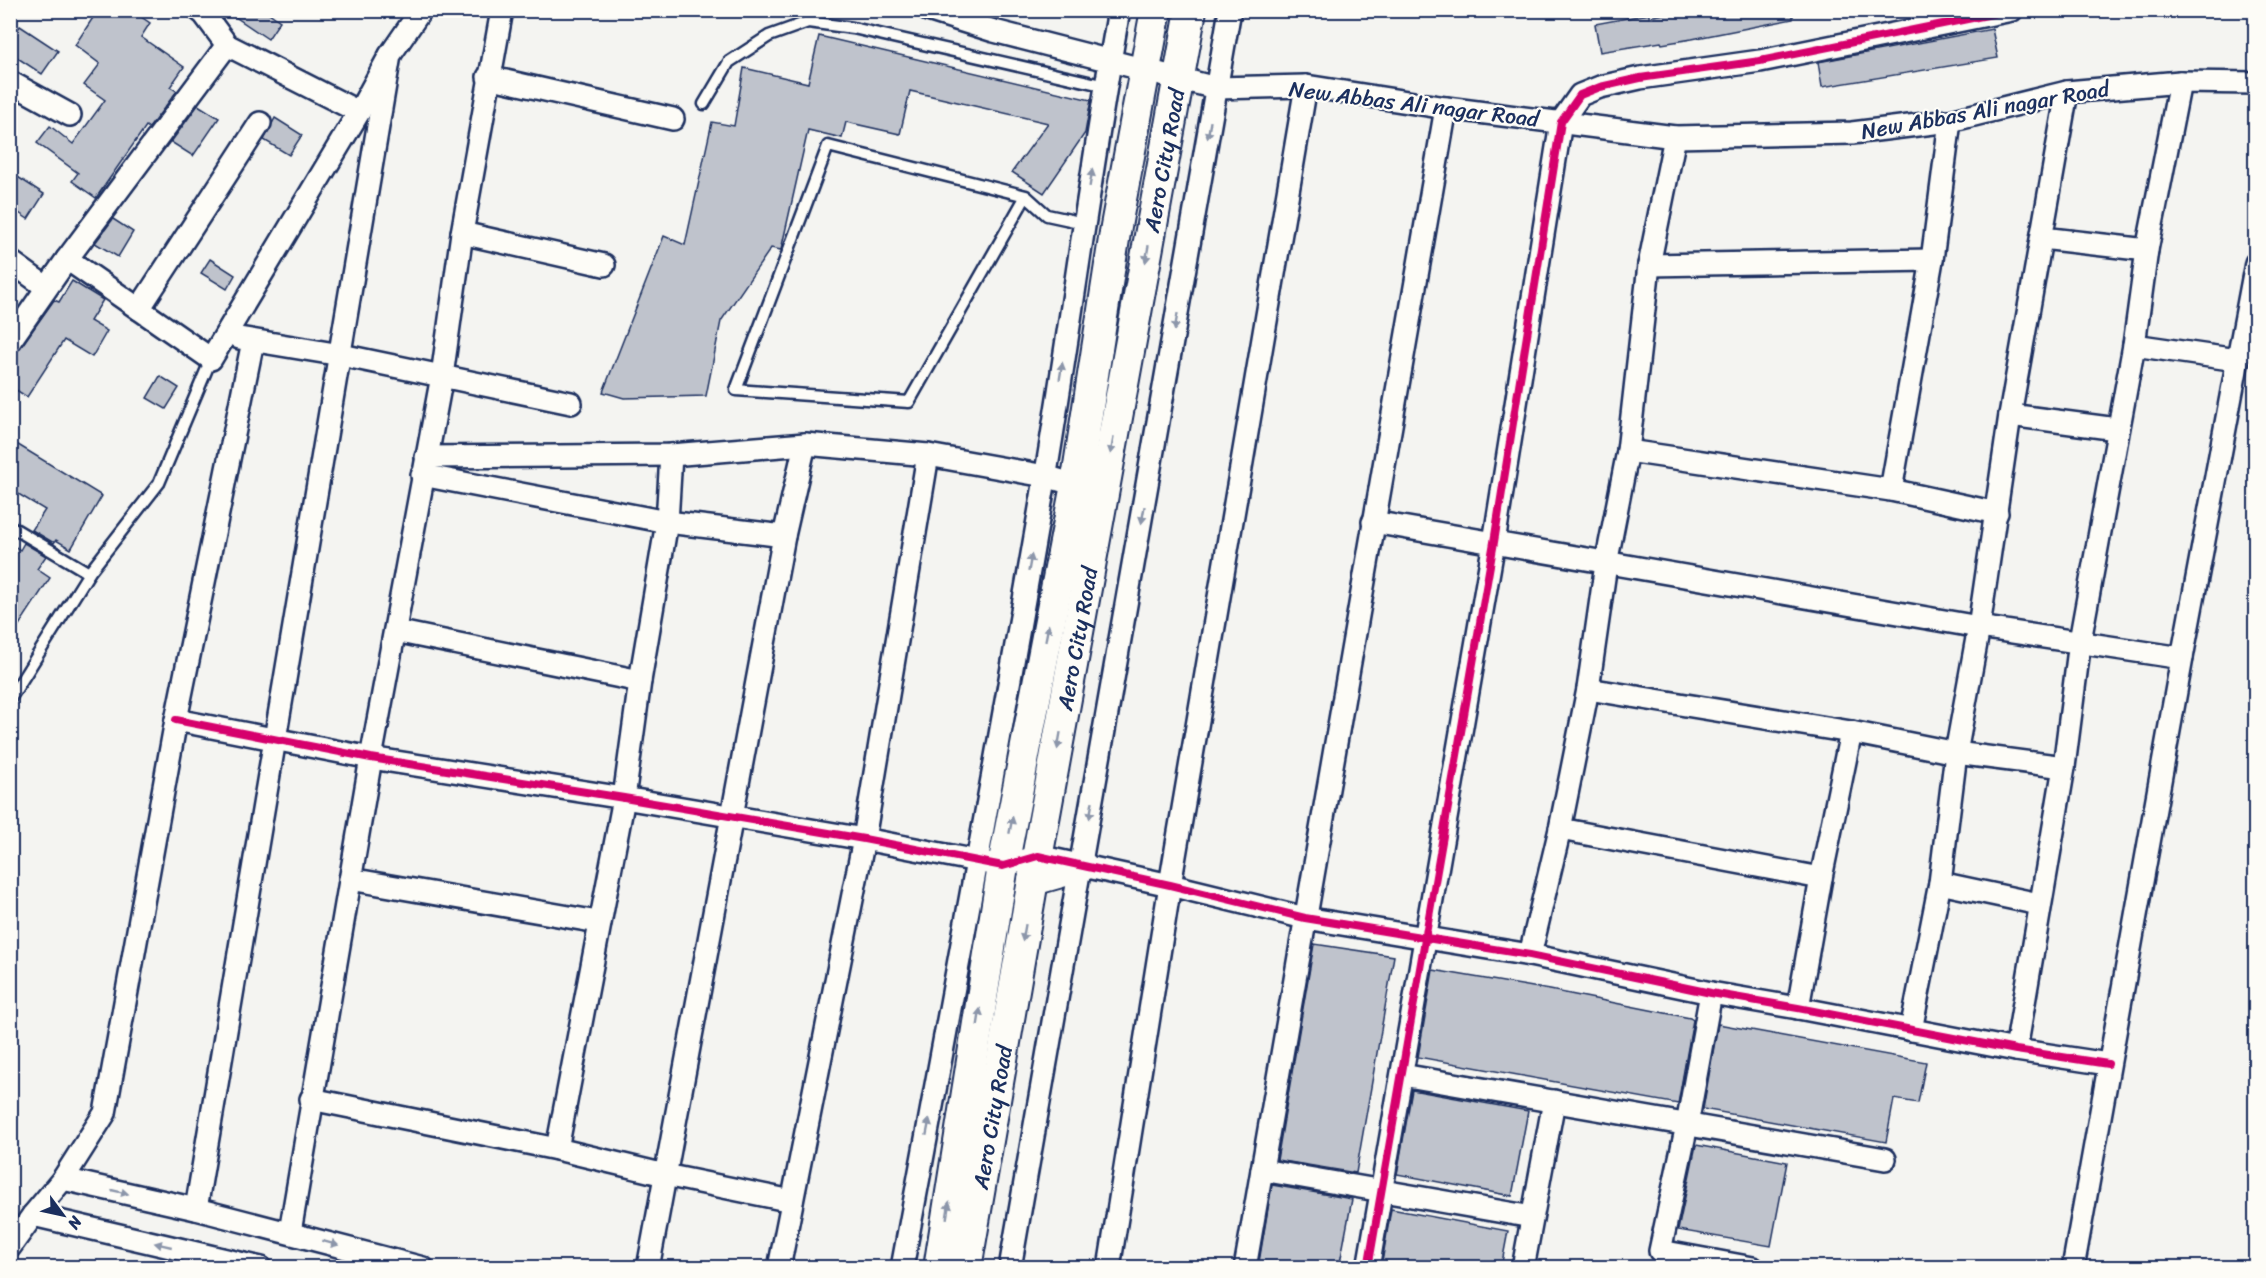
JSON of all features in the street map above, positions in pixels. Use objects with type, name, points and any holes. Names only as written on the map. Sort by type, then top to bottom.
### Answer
[{"type":"street","points":[[67,258],[211,359],[359,112],[390,55],[420,10]]},
{"type":"street","points":[[290,1232],[371,758],[442,376],[462,233],[501,10]]},
{"type":"street","points":[[928,10],[996,21],[1110,61],[1146,69]]},
{"type":"street","points":[[902,1268],[991,863],[1045,476],[1119,10]]},
{"type":"street","name":"Aero City Road","points":[[939,1268],[991,863],[1076,485],[1116,226],[1156,10]]},
{"type":"street","name":"Aero City Road","points":[[966,1268],[1035,868],[1191,10]]},
{"type":"street","points":[[1010,1268],[1230,10]]},
{"type":"street","points":[[1368,1268],[1494,542],[1561,122],[1580,95],[1600,87],[1640,78],[1760,61],[2012,10]]},
{"type":"street","points":[[203,12],[227,45],[359,112]]},
{"type":"street","points":[[10,341],[67,258],[227,45]]},
{"type":"street","points":[[196,1209],[390,55]]},
{"type":"street","name":"New Abbas Ali nagar Road","points":[[1146,69],[1216,88],[1306,86],[1446,108],[1675,137],[1852,133],[1950,121],[2067,92],[2180,82],[2256,83]]},
{"type":"street","points":[[488,77],[673,118]]},
{"type":"street","points":[[10,82],[70,115]]},
{"type":"street","points":[[2016,1050],[2064,767],[2080,641],[2134,345],[2147,250],[2180,82]]},
{"type":"street","points":[[1109,1268],[1170,885],[1306,86]]},
{"type":"street","points":[[1911,1030],[1941,883],[1956,753],[1979,627],[2010,414],[2067,92]]},
{"type":"street","points":[[1245,1268],[1446,108]]},
{"type":"street","points":[[1892,490],[1932,260],[1950,121]]},
{"type":"street","points":[[140,309],[260,123]]},
{"type":"street","points":[[1530,955],[1560,829],[1588,689],[1606,564],[1628,451],[1649,265],[1675,137]]},
{"type":"street","points":[[462,233],[604,265]]},
{"type":"street","points":[[2042,238],[2147,250]]},
{"type":"street","points":[[1649,265],[1932,260]]},
{"type":"street","points":[[10,261],[46,287]]},
{"type":"street","points":[[2073,1268],[2108,1064],[2256,263]]},
{"type":"street","points":[[224,335],[341,355],[571,403]]},
{"type":"street","points":[[10,1247],[63,1179],[105,1113],[176,720],[253,341]]},
{"type":"street","points":[[2134,345],[2237,360]]},
{"type":"street","points":[[2010,414],[2117,429]]},
{"type":"street","points":[[424,466],[671,455],[805,444],[928,455],[1045,476],[1076,485]]},
{"type":"street","points":[[648,1268],[784,536],[805,444]]},
{"type":"street","points":[[1628,451],[1892,490],[1997,513]]},
{"type":"street","points":[[557,1149],[598,922],[624,798],[640,681],[667,522],[671,455]]},
{"type":"street","points":[[779,1268],[864,839],[928,455]]},
{"type":"street","points":[[424,466],[667,522],[784,536]]},
{"type":"street","points":[[1373,522],[1979,627],[2182,658]]},
{"type":"street","points":[[395,631],[640,681]]},
{"type":"street","points":[[1588,689],[1851,732],[1956,753],[2064,767]]},
{"type":"street","points":[[176,720],[371,758],[624,798],[991,863],[1035,868],[1082,866],[1305,918],[1530,955],[1711,993],[2016,1050],[2108,1064]]},
{"type":"street","points":[[1798,1008],[1821,878],[1851,732]]},
{"type":"street","points":[[1560,829],[1821,878]]},
{"type":"street","points":[[350,879],[598,922]]},
{"type":"street","points":[[1941,883],[2039,904]]},
{"type":"street","points":[[1711,993],[1687,1125],[1660,1251],[1753,1268]]},
{"type":"street","points":[[1402,1075],[1885,1159]]},
{"type":"street","points":[[311,1099],[557,1149],[665,1175],[792,1201]]},
{"type":"street","points":[[1523,1268],[1554,1101]]},
{"type":"street","points":[[1262,1170],[1532,1217]]},
{"type":"street","points":[[63,1179],[290,1232],[423,1268]]},
{"type":"street","points":[[33,1215],[261,1268]]},
{"type":"lane","points":[[704,104],[729,62],[769,36],[808,22],[853,28],[1106,86]]},
{"type":"lane","points":[[1026,196],[909,402],[736,390],[828,146],[1026,196],[1047,215],[1084,223]]},
{"type":"lane","points":[[10,699],[89,573],[159,483],[211,359]]},
{"type":"lane","points":[[10,526],[89,573]]},
{"type":"building","points":[[98,10],[131,10],[150,23],[141,37],[184,67],[170,87],[177,91],[149,128],[146,126],[96,198],[72,181],[78,173],[37,143],[50,126],[73,144],[105,100],[84,85],[100,64],[75,45]]},
{"type":"building","points":[[225,10],[265,10],[280,21],[268,39]]},
{"type":"building","points":[[1683,10],[1793,10],[1793,19],[1692,39],[1600,52],[1595,24]]},
{"type":"building","points":[[20,26],[58,51],[42,74],[10,53],[10,40]]},
{"type":"building","points":[[1992,29],[1998,58],[1822,87],[1818,62]]},
{"type":"building","points":[[819,36],[1091,100],[1085,133],[1044,193],[1012,172],[1048,123],[910,91],[900,134],[846,122],[842,138],[808,130],[781,250],[771,248],[721,321],[706,396],[624,398],[603,392],[664,236],[685,245],[712,122],[734,126],[744,68],[808,83]]},
{"type":"building","points":[[198,105],[219,118],[193,156],[171,142]]},
{"type":"building","points":[[275,118],[302,135],[289,155],[264,140]]},
{"type":"building","points":[[10,172],[44,194],[28,219],[10,207]]},
{"type":"building","points":[[113,219],[133,232],[118,257],[95,243]]},
{"type":"building","points":[[210,259],[235,275],[227,289],[201,273]]},
{"type":"building","points":[[72,281],[103,300],[90,321],[107,331],[92,357],[64,340],[27,397],[10,386],[10,354],[20,348],[54,300],[59,302]]},
{"type":"building","points":[[160,376],[179,388],[166,409],[147,398]]},
{"type":"building","points":[[10,440],[102,496],[71,549],[56,540],[54,543],[32,530],[45,510],[10,489]]},
{"type":"building","points":[[10,543],[20,550],[24,543],[46,556],[37,569],[50,578],[10,639]]},
{"type":"building","points":[[1314,944],[1394,956],[1356,1173],[1277,1160]]},
{"type":"building","points":[[1433,970],[1550,990],[1690,1018],[1693,1020],[1678,1104],[1418,1057]]},
{"type":"building","points":[[1718,1024],[1926,1062],[1918,1103],[1894,1099],[1886,1142],[1703,1109]]},
{"type":"building","points":[[1412,1090],[1528,1111],[1512,1196],[1397,1174]]},
{"type":"building","points":[[1696,1145],[1787,1162],[1771,1246],[1678,1230]]},
{"type":"building","points":[[1272,1185],[1352,1199],[1339,1268],[1258,1268]]},
{"type":"building","points":[[1391,1209],[1508,1231],[1501,1268],[1381,1268]]},
{"type":"cycle path","points":[[1368,1268],[1494,542],[1561,122],[1580,95],[1600,87],[1640,78],[1760,61],[2012,10]]},
{"type":"cycle path","points":[[176,720],[371,758],[864,839],[1003,866],[1038,856],[1305,918],[1530,955],[1711,993],[2016,1050],[2108,1064]]}]
